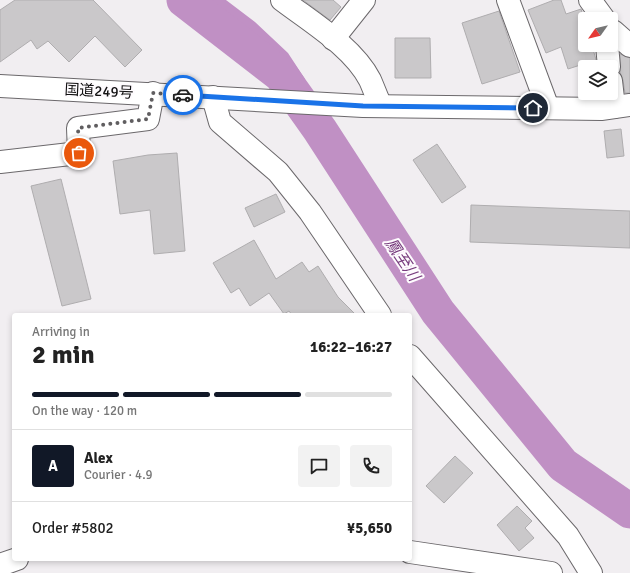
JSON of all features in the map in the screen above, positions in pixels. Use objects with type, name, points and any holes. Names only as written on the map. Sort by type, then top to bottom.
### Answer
[{"type":"main road","points":[[282,0],[333,39],[357,62],[369,80],[372,106]]},
{"type":"main road","points":[[333,39],[364,0]]},
{"type":"main road","points":[[508,0],[548,108]]},
{"type":"main road","points":[[590,0],[597,12]]},
{"type":"main road","points":[[618,38],[630,46]]},
{"type":"main road","name":"国道249号","points":[[0,86],[153,93],[372,106],[601,109],[622,106]]},
{"type":"main road","points":[[0,162],[79,153],[78,128],[148,119],[153,93]]},
{"type":"main road","points":[[219,97],[220,122],[278,172],[310,212],[379,313]]},
{"type":"main road","points":[[412,358],[568,536],[591,573]]},
{"type":"main road","points":[[412,552],[551,573]]},
{"type":"main road","points":[[0,565],[12,561]]},
{"type":"shaded area","points":[[169,0],[226,0],[255,22],[288,53],[305,79],[260,73],[199,20]]},
{"type":"building","points":[[15,0],[93,0],[142,50],[125,67],[95,36],[69,62],[48,41],[37,49],[31,40],[0,62],[0,10]]},
{"type":"building","points":[[303,0],[333,0],[341,7],[330,20]]},
{"type":"building","points":[[554,0],[561,0],[566,14],[581,9],[582,12],[578,12],[578,52],[594,52],[596,60],[578,60],[578,66],[568,69],[561,47],[546,53],[528,10]]},
{"type":"building","points":[[499,11],[520,72],[482,84],[462,23]]},
{"type":"building","points":[[395,38],[430,38],[431,78],[395,78]]},
{"type":"building","points":[[620,54],[630,58],[630,93],[625,93],[623,80],[620,73]]},
{"type":"building","points":[[621,129],[624,156],[607,158],[604,131]]},
{"type":"building","points":[[437,144],[466,187],[442,203],[413,160]]},
{"type":"building","points":[[177,153],[185,251],[154,254],[150,210],[120,214],[113,161],[148,155]]},
{"type":"building","points":[[61,179],[91,299],[62,306],[31,186]]},
{"type":"building","points":[[276,194],[285,212],[254,227],[245,208]]},
{"type":"building","points":[[471,205],[630,211],[630,248],[470,242]]},
{"type":"building","points":[[254,240],[276,279],[302,262],[309,272],[318,266],[338,297],[354,313],[290,313],[289,311],[283,313],[269,293],[250,306],[239,288],[231,293],[213,263]]},
{"type":"building","points":[[455,456],[473,473],[444,503],[426,486]]},
{"type":"building","points":[[517,506],[532,521],[525,528],[534,538],[519,551],[497,525]]},
{"type":"waterway","name":"鳳至川","points":[[184,0],[281,75],[320,130],[438,312],[563,465],[630,511]]},
{"type":"way so far","points":[[79,153],[78,128],[148,119],[153,93],[183,95]]},
{"type":"route","points":[[183,95],[363,106],[533,108]]}]
